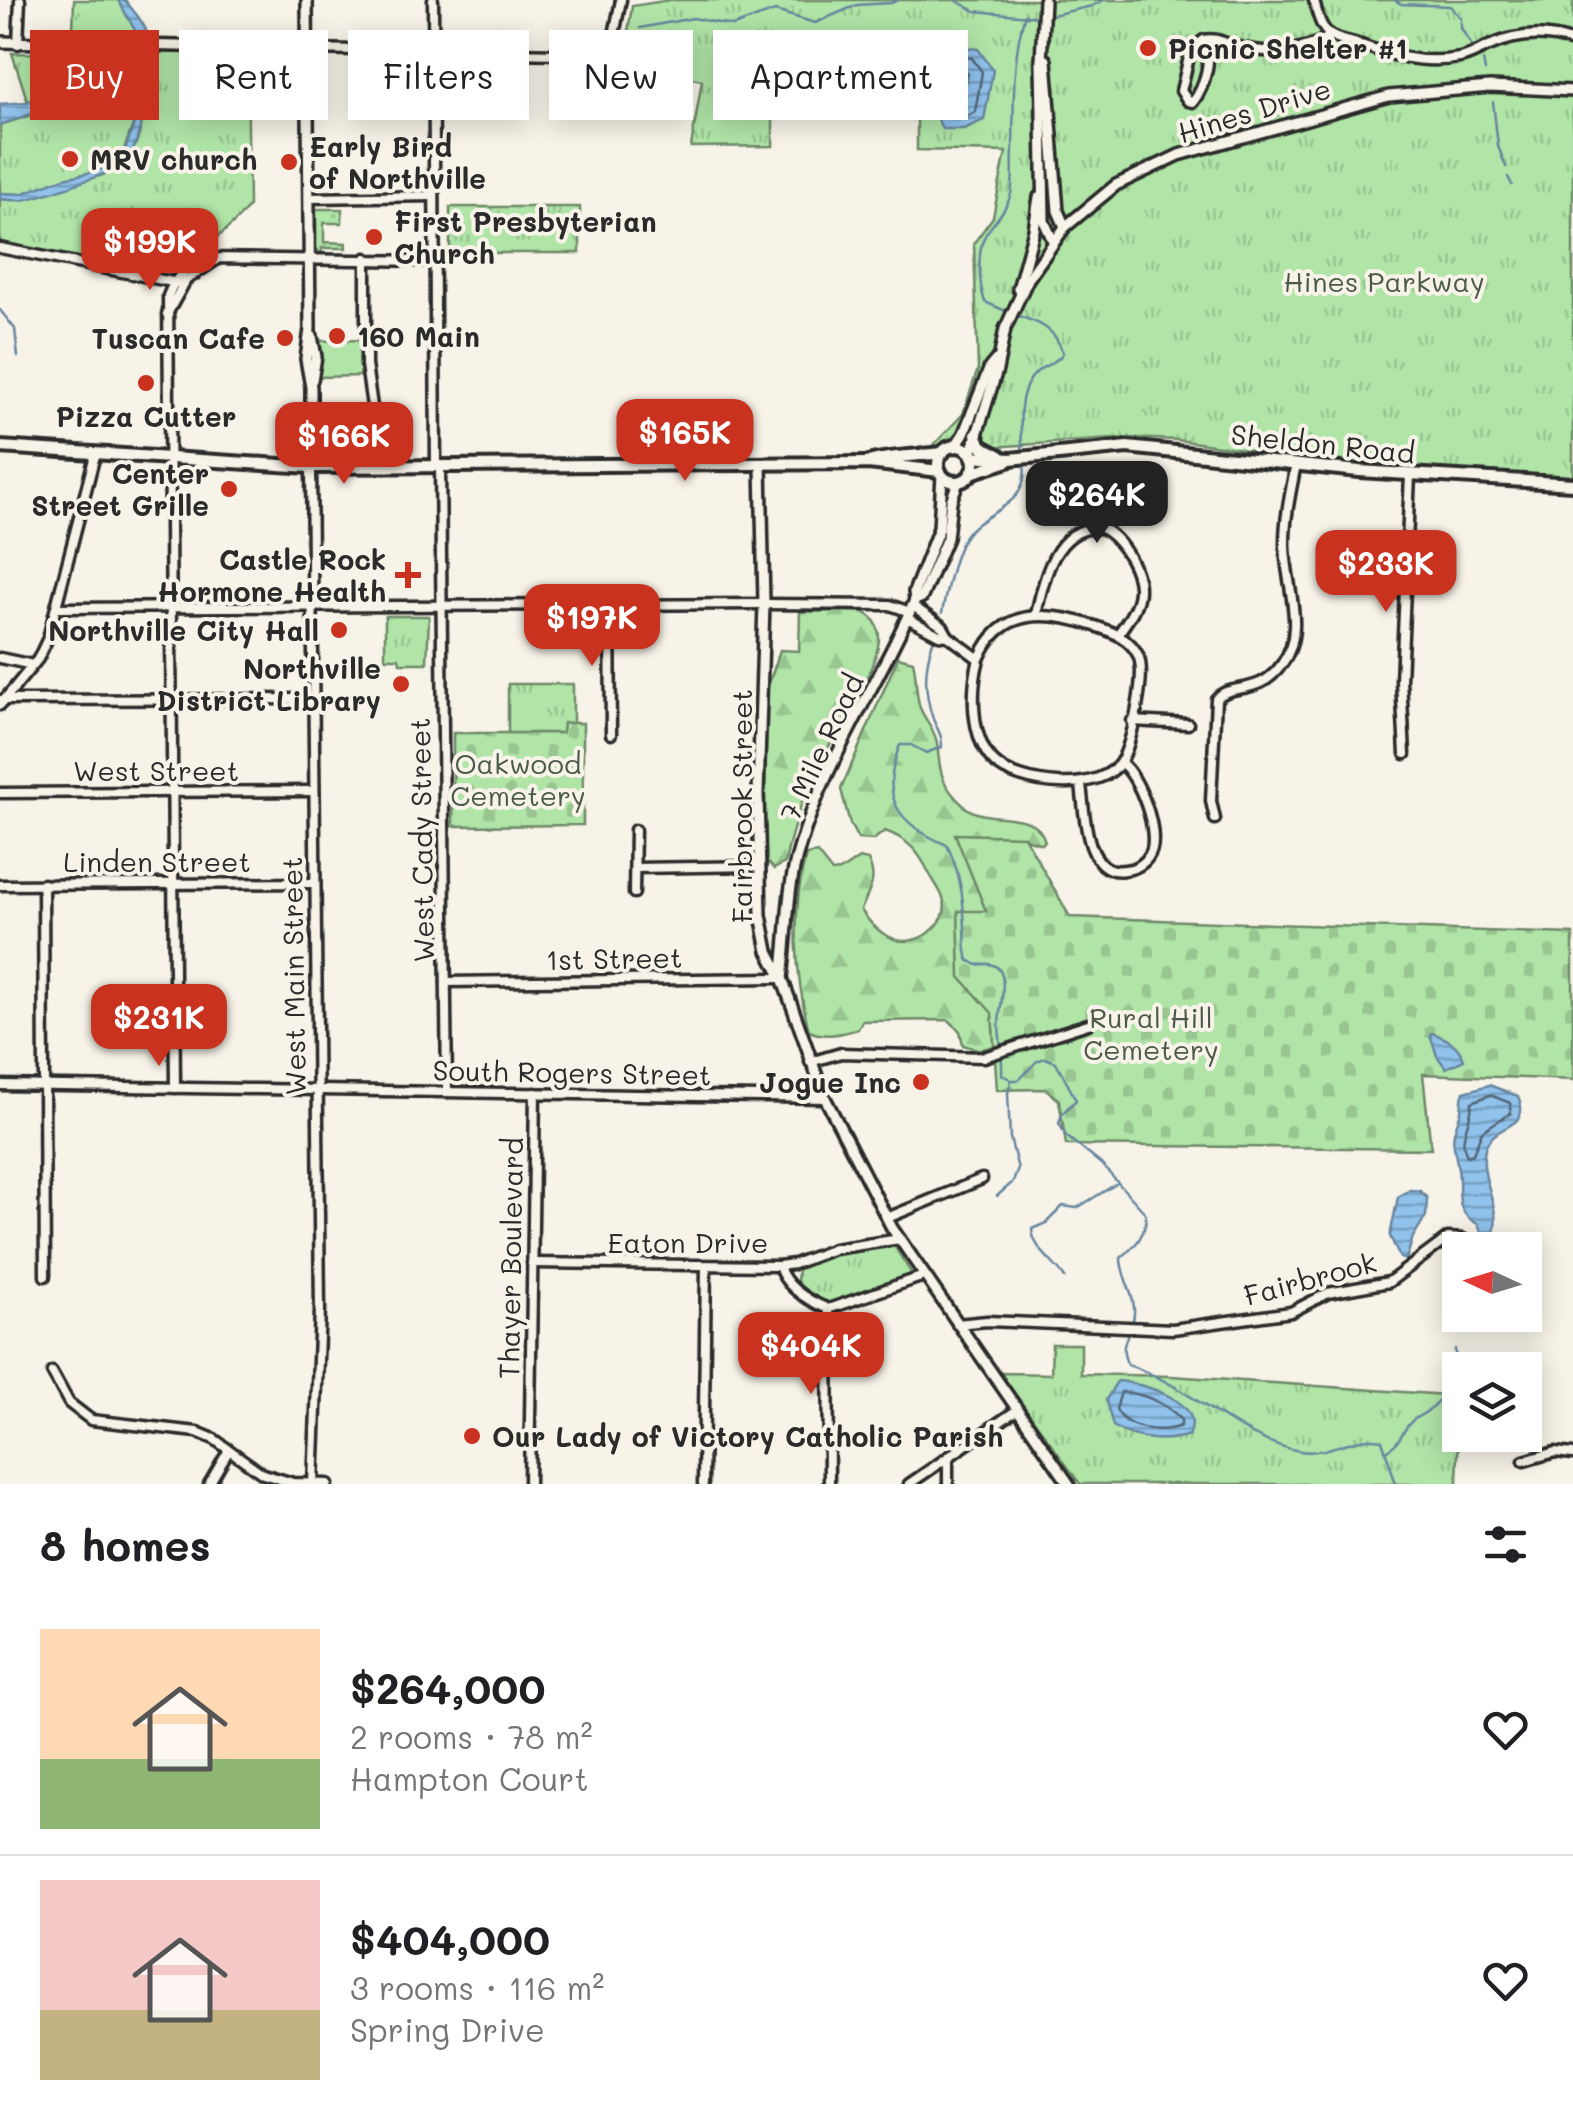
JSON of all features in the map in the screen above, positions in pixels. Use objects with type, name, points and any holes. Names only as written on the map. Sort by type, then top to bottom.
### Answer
[{"type":"main road","points":[[976,434],[981,446],[1014,458]]},
{"type":"main road","points":[[0,447],[311,468],[868,463],[941,473],[958,482],[972,473],[971,455],[954,446],[943,453],[876,458],[868,463]]},
{"type":"main road","name":"Sheldon Road","points":[[971,455],[1014,458],[1127,446],[1410,475],[1573,484]]},
{"type":"main road","points":[[941,473],[943,453]]},
{"type":"main road","name":"Sheldon Road","points":[[972,473],[1014,458]]},
{"type":"street","points":[[18,44],[20,0]]},
{"type":"street","points":[[307,0],[307,30]]},
{"type":"street","name":"West Cady Street","points":[[433,0],[433,30]]},
{"type":"street","points":[[529,55],[610,55],[620,0]]},
{"type":"street","points":[[1314,0],[1320,22],[1336,40],[1402,58],[1462,58],[1514,36],[1547,35],[1573,42]]},
{"type":"street","points":[[1044,2],[1044,221],[1053,241]]},
{"type":"street","points":[[1204,40],[1210,54],[1199,94],[1194,102],[1188,101],[1181,91],[1192,49],[1204,40],[1211,38],[1254,50],[1283,51],[1318,43],[1330,36]]},
{"type":"street","points":[[0,42],[179,47]]},
{"type":"street","points":[[1042,52],[1046,60],[1058,211],[1065,227]]},
{"type":"street","name":"Hines Drive","points":[[1013,306],[1065,227],[1106,192],[1148,168],[1389,96],[1454,88],[1573,91]]},
{"type":"street","points":[[308,120],[310,329],[316,358],[311,387],[311,468]]},
{"type":"street","name":"West Cady Street","points":[[433,120],[447,1092]]},
{"type":"street","points":[[971,455],[1034,230],[1043,144]]},
{"type":"street","points":[[310,198],[432,196]]},
{"type":"street","points":[[0,248],[179,282]]},
{"type":"street","points":[[175,1088],[168,296],[200,260],[234,256],[433,261]]},
{"type":"street","points":[[366,258],[366,364],[377,467]]},
{"type":"street","points":[[954,446],[964,433],[996,360]]},
{"type":"street","points":[[2,702],[33,666],[44,646],[94,455]]},
{"type":"street","name":"Fairbrook Street","points":[[761,464],[764,604],[758,794],[763,930],[771,961],[782,978],[825,1098],[887,1218],[1070,1484]]},
{"type":"street","points":[[1214,819],[1210,801],[1216,699],[1224,692],[1250,689],[1268,679],[1284,662],[1292,639],[1285,540],[1296,464]]},
{"type":"street","name":"West Main Street","points":[[311,468],[320,1339],[313,1484]]},
{"type":"street","name":"7 Mile Road","points":[[911,609],[939,528],[941,473]]},
{"type":"street","points":[[1405,754],[1401,681],[1410,475]]},
{"type":"street","name":"7 Mile Road","points":[[782,978],[792,873],[802,836],[911,609],[922,597],[946,538],[958,482]]},
{"type":"street","points":[[1036,615],[1045,578],[1058,551],[1082,530],[1101,528],[1120,543],[1139,585],[1132,612],[1118,634]]},
{"type":"street","points":[[610,604],[612,734]]},
{"type":"street","points":[[57,608],[890,605],[911,609],[939,635],[948,636],[979,660]]},
{"type":"street","points":[[1051,614],[1118,634],[1134,648],[1142,666],[1121,763],[1109,774],[1080,785],[1011,773],[990,758],[981,742],[975,710],[975,680],[987,642],[1018,620],[1051,614]]},
{"type":"street","points":[[0,658],[33,666]]},
{"type":"street","points":[[2,702],[312,699]]},
{"type":"street","points":[[1132,721],[1188,724]]},
{"type":"street","points":[[1080,785],[1090,844],[1098,860],[1107,870],[1136,867],[1149,856],[1152,838],[1137,782],[1121,763]]},
{"type":"street","name":"West Street","points":[[0,793],[313,791]]},
{"type":"street","points":[[634,893],[635,830]]},
{"type":"street","points":[[635,868],[760,866]]},
{"type":"street","name":"Linden Street","points":[[0,885],[314,883]]},
{"type":"street","points":[[43,884],[46,1276]]},
{"type":"street","name":"1st Street","points":[[446,982],[782,978]]},
{"type":"street","points":[[810,1062],[841,1053],[995,1056],[1088,1024]]},
{"type":"street","name":"South Rogers Street","points":[[0,1085],[825,1098]]},
{"type":"street","name":"Thayer Boulevard","points":[[529,1484],[535,1093]]},
{"type":"street","points":[[887,1218],[982,1179]]},
{"type":"street","name":"Eaton Drive","points":[[532,1263],[779,1266],[834,1249],[900,1239]]},
{"type":"street","name":"Fairbrook","points":[[957,1324],[987,1320],[1201,1326],[1291,1312],[1328,1293],[1395,1279],[1442,1243]]},
{"type":"street","points":[[703,1484],[706,1266]]},
{"type":"street","points":[[779,1266],[791,1286],[828,1310]]},
{"type":"street","points":[[828,1310],[924,1276]]},
{"type":"street","points":[[828,1310],[829,1484]]},
{"type":"street","points":[[52,1372],[69,1403],[85,1418],[190,1430],[214,1438],[262,1474],[292,1483],[328,1484]]},
{"type":"street","points":[[909,1484],[1017,1410]]},
{"type":"street","points":[[209,1484],[229,1450]]},
{"type":"street","points":[[1524,1461],[1556,1452],[1573,1454]]},
{"type":"street","points":[[948,1456],[948,1484]]},
{"type":"green space","points":[[74,0],[125,0],[144,30],[73,30]]},
{"type":"green space","name":"Hines Parkway","points":[[670,0],[1573,0],[1573,477],[1356,465],[1177,440],[1128,438],[928,451],[963,414],[978,369],[974,243],[993,217],[1006,152],[917,150],[917,120],[968,120],[968,30],[713,30],[713,120],[773,120],[773,146],[691,147],[702,80],[693,78],[693,30],[628,30],[632,6]]},
{"type":"green space","points":[[159,52],[179,53],[179,120],[248,120],[249,206],[212,241],[169,267],[111,265],[0,243],[0,199],[26,197],[118,168],[128,159],[142,120],[159,120]]},
{"type":"green space","points":[[12,53],[30,53],[30,109]]},
{"type":"green space","points":[[30,116],[30,120],[135,120],[121,158],[98,171],[21,194],[0,193],[0,125]]},
{"type":"green space","points":[[450,207],[580,207],[580,253],[450,253]]},
{"type":"green space","points":[[316,209],[342,209],[342,223],[324,223],[324,242],[346,243],[346,248],[322,248],[322,255],[313,245]]},
{"type":"green space","points":[[361,340],[362,376],[316,377],[315,341]]},
{"type":"green space","points":[[859,611],[876,624],[877,652],[809,785],[785,863],[774,869],[764,859],[767,690],[780,650],[799,651],[800,612]]},
{"type":"green space","points":[[385,616],[429,616],[427,663],[400,663],[399,658],[385,658]]},
{"type":"green space","points":[[898,657],[913,661],[920,708],[936,738],[941,770],[950,791],[974,812],[1031,824],[1040,830],[1045,841],[1042,844],[1019,837],[1055,1030],[979,1050],[963,1045],[960,1031],[949,1020],[862,1021],[858,1029],[839,1034],[809,1031],[797,943],[798,898],[806,855],[817,853],[832,872],[859,858],[868,860],[872,880],[861,910],[891,938],[905,941],[922,937],[937,925],[945,910],[940,891],[906,842],[885,831],[873,840],[858,839],[841,789]]},
{"type":"green space","points":[[508,684],[573,684],[573,723],[563,723],[562,733],[508,733]]},
{"type":"green space","name":"Oakwood Cemetery","points":[[562,723],[583,723],[583,825],[453,826],[453,733],[562,733]]},
{"type":"green space","name":"Rural Hill Cemetery","points":[[955,834],[1024,836],[1070,917],[1573,934],[1573,1080],[1423,1074],[1431,1149],[1066,1145],[1059,1100],[1046,1089],[997,1090],[992,1013],[960,977],[958,911],[986,911]]},
{"type":"green space","points":[[893,1244],[912,1274],[832,1304],[817,1300],[797,1283],[798,1267],[830,1253]]},
{"type":"green space","points":[[1052,1344],[1081,1344],[1081,1374],[1171,1376],[1442,1395],[1442,1452],[1458,1452],[1457,1484],[1080,1484],[1000,1373],[1051,1374]]},
{"type":"water","points":[[118,0],[125,0],[146,30],[135,30]]},
{"type":"water","points":[[968,48],[978,49],[993,70],[984,120],[964,129],[942,129],[938,120],[968,120]]},
{"type":"water","points":[[28,102],[30,114],[0,125],[0,104]]},
{"type":"water","points":[[135,120],[141,120],[132,152],[120,166],[23,200],[0,199],[0,193],[21,194],[64,178],[98,171],[124,154]]},
{"type":"water","points":[[1432,1033],[1452,1043],[1464,1060],[1446,1068],[1437,1056]]},
{"type":"water","points":[[1489,1085],[1518,1096],[1521,1108],[1515,1122],[1492,1137],[1484,1156],[1495,1214],[1494,1232],[1481,1232],[1461,1207],[1453,1142],[1464,1092]]},
{"type":"water","points":[[1410,1190],[1420,1191],[1427,1198],[1426,1216],[1413,1237],[1406,1260],[1400,1258],[1390,1236],[1398,1197]]},
{"type":"water","points":[[1117,1381],[1155,1390],[1180,1404],[1192,1423],[1189,1435],[1150,1439],[1113,1426],[1106,1400]]},
{"type":"waterway","points":[[640,28],[693,18],[733,26],[775,11],[815,23],[857,5],[898,0]]},
{"type":"waterway","points":[[955,0],[975,11],[1040,17]]},
{"type":"waterway","points":[[1048,16],[1104,0]]},
{"type":"waterway","points":[[1394,0],[1401,4],[1450,6],[1461,18],[1461,28],[1472,46]]},
{"type":"waterway","points":[[1008,312],[985,302],[980,258],[986,234],[1011,194],[1016,63],[1025,14]]},
{"type":"waterway","points":[[1483,60],[1485,71]]},
{"type":"waterway","points":[[1493,102],[1498,146],[1506,167]]},
{"type":"waterway","points":[[1508,177],[1512,185]]},
{"type":"waterway","points":[[0,310],[15,329],[18,357]]},
{"type":"waterway","points":[[1015,315],[1045,327],[1063,353],[1038,371],[1025,389],[1021,410],[1023,455]]},
{"type":"waterway","points":[[942,613],[959,547],[969,531],[1015,497],[1024,477],[1024,463]]},
{"type":"waterway","points":[[933,641],[926,688],[942,747],[926,753],[911,745],[900,745],[891,780],[892,794],[905,818],[947,845],[960,884],[968,960],[997,967],[1002,974],[1002,1075],[1010,1079]]},
{"type":"waterway","points":[[1012,1080],[1019,1080],[1037,1061],[1045,1058],[1056,1062],[1076,1100],[1059,1123],[1066,1136],[1101,1164],[1146,1214],[1139,1239],[1121,1258],[1134,1308],[1124,1349],[1128,1365],[1277,1445],[1311,1452],[1361,1440],[1382,1440],[1396,1484]]},
{"type":"waterway","points":[[997,1196],[1013,1182],[1018,1169],[1010,1138],[1011,1081]]},
{"type":"waterway","points":[[1065,1278],[1040,1249],[1032,1229],[1046,1223],[1063,1206],[1077,1208],[1116,1184]]},
{"type":"waterway","points":[[1387,1450],[1444,1392],[1454,1367],[1455,1349]]},
{"type":"place","name":"Picnic Shelter #1","points":[[1148,48]]},
{"type":"place","name":"MRV church","points":[[70,159]]},
{"type":"place","name":"Early Bird of Northville","points":[[289,162]]},
{"type":"place","name":"First Presbyterian Church","points":[[374,237]]},
{"type":"place","name":"160 Main","points":[[337,336]]},
{"type":"place","name":"Tuscan Cafe","points":[[285,338]]},
{"type":"place","name":"Pizza Cutter","points":[[146,383]]},
{"type":"place","name":"Center Street Grille","points":[[229,489]]},
{"type":"place","name":"Castle Rock Hormone Health","points":[[408,575]]},
{"type":"place","name":"Northville City Hall","points":[[339,630]]},
{"type":"place","name":"Northville District Library","points":[[401,684]]},
{"type":"place","name":"Jogue Inc","points":[[921,1082]]},
{"type":"place","name":"Our Lady of Victory Catholic Parish","points":[[472,1436]]}]
